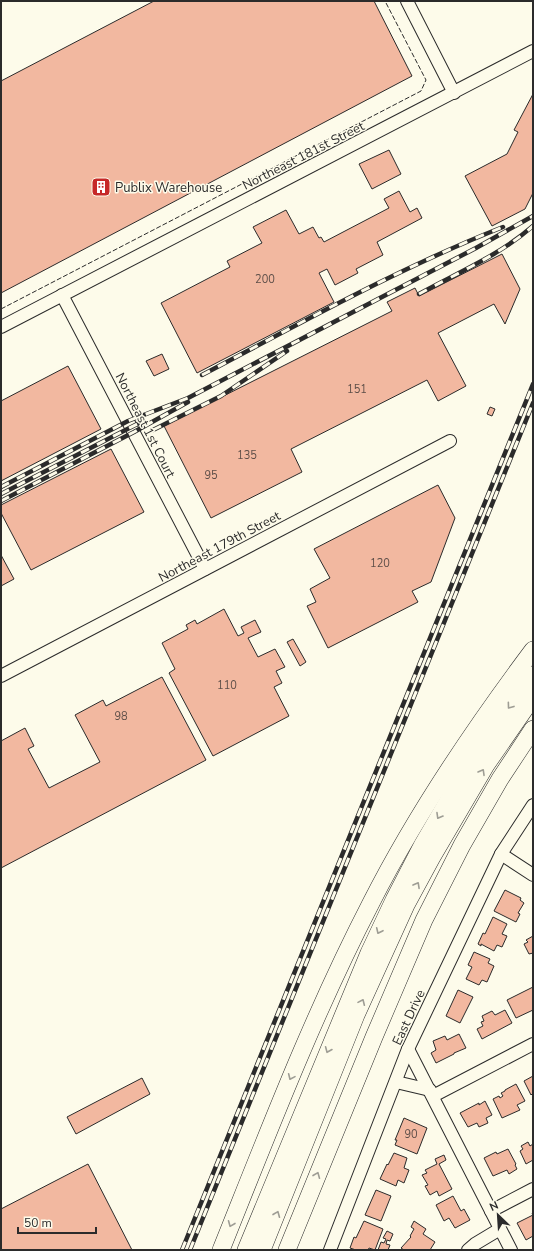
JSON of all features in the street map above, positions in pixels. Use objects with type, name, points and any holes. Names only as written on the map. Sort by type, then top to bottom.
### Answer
[{"type":"highway","points":[[220,1250],[287,1085],[340,965],[371,902],[418,818],[459,754],[533,650]]},
{"type":"highway","points":[[246,1250],[369,953],[394,900],[423,844],[473,758],[533,675]]},
{"type":"highway","points":[[262,1250],[356,1015],[406,905],[432,857],[486,765],[533,697]]},
{"type":"highway","points":[[287,1250],[374,1037],[424,920],[462,845],[500,779],[533,729]]},
{"type":"street","points":[[407,1],[454,93]]},
{"type":"street","name":"Northeast 181st Street","points":[[1,327],[533,51]]},
{"type":"street","name":"Northeast 1st Court","points":[[62,295],[205,569]]},
{"type":"street","name":"Northeast 179th Street","points":[[1,676],[450,440]]},
{"type":"street","name":"East Drive","points":[[330,1250],[408,1049],[501,854],[533,805]]},
{"type":"street","points":[[501,854],[533,875]]},
{"type":"street","points":[[396,1082],[431,1093],[533,1044]]},
{"type":"street","points":[[408,1049],[511,1250]]},
{"type":"street","points":[[491,1211],[533,1189]]},
{"type":"street","points":[[468,1250],[500,1229]]},
{"type":"building","name":"Publix Warehouse","points":[[154,1],[374,1],[412,76],[1,293],[1,81]]},
{"type":"building","points":[[533,94],[533,193],[525,209],[492,226],[465,176],[507,154],[518,132],[514,130]]},
{"type":"building","points":[[389,150],[401,174],[372,189],[359,164]]},
{"type":"building","points":[[399,191],[410,212],[417,208],[422,218],[377,242],[383,255],[356,269],[358,273],[335,285],[327,269],[319,273],[334,302],[197,373],[161,303],[230,267],[227,261],[262,243],[253,227],[286,210],[299,234],[313,227],[319,238],[321,237],[324,242],[389,208],[384,199]]},
{"type":"building","points":[[502,254],[520,289],[505,324],[494,304],[438,333],[466,386],[438,401],[427,380],[291,449],[302,472],[211,518],[164,426],[392,311],[387,302],[415,288],[419,296]]},
{"type":"building","points":[[162,354],[169,369],[154,376],[146,361]]},
{"type":"building","points":[[68,366],[101,429],[1,481],[1,401]]},
{"type":"building","points":[[490,407],[495,409],[492,416],[487,414]]},
{"type":"building","points":[[111,449],[144,512],[31,570],[1,513],[1,505]]},
{"type":"building","points":[[438,485],[455,518],[431,582],[412,591],[418,602],[328,648],[307,606],[316,602],[310,589],[330,578],[314,549]]},
{"type":"building","points":[[1,555],[14,579],[1,586]]},
{"type":"building","points":[[224,609],[238,636],[244,633],[241,627],[255,620],[261,632],[248,638],[258,657],[275,649],[285,667],[276,671],[282,683],[274,687],[289,716],[213,756],[169,673],[175,669],[162,643],[188,629],[186,625],[195,620],[197,624]]},
{"type":"building","points":[[293,639],[306,662],[300,666],[287,642]]},
{"type":"building","points":[[162,677],[206,760],[1,868],[1,741],[25,728],[34,746],[28,749],[49,788],[100,762],[75,715],[103,700],[106,706]]},
{"type":"building","points":[[505,890],[521,898],[520,900],[524,903],[518,913],[520,914],[516,922],[494,911]]},
{"type":"building","points":[[493,917],[507,924],[502,934],[507,936],[502,947],[497,945],[494,951],[481,944],[481,946],[478,944],[483,933],[485,934]]},
{"type":"building","points":[[533,936],[533,953],[529,954],[524,944],[528,942],[526,940]]},
{"type":"building","points":[[474,952],[490,959],[488,963],[494,966],[487,982],[482,980],[479,985],[466,979],[472,967],[468,965]]},
{"type":"building","points":[[533,987],[533,1010],[516,1018],[507,1000]]},
{"type":"building","points":[[458,990],[473,997],[460,1023],[446,1016]]},
{"type":"building","points":[[505,1010],[512,1023],[482,1039],[477,1029],[483,1026],[481,1022],[484,1021],[482,1016],[492,1011],[495,1015]]},
{"type":"building","points":[[459,1034],[466,1048],[436,1063],[431,1053],[436,1050],[433,1041],[445,1036],[447,1040]]},
{"type":"building","points":[[533,1076],[533,1093],[531,1095],[524,1081]]},
{"type":"building","points":[[142,1078],[150,1094],[76,1134],[67,1117]]},
{"type":"building","points":[[516,1084],[525,1101],[517,1105],[520,1110],[502,1118],[493,1099],[499,1096],[500,1098],[503,1096],[501,1093]]},
{"type":"building","points":[[485,1101],[492,1115],[486,1118],[488,1123],[479,1127],[477,1123],[468,1127],[460,1113]]},
{"type":"building","points":[[404,1118],[427,1128],[417,1154],[395,1145],[397,1140],[395,1140]]},
{"type":"building","points":[[528,1142],[530,1146],[533,1144],[533,1160],[526,1164],[520,1151],[523,1149],[521,1146]]},
{"type":"building","points":[[508,1149],[517,1169],[509,1174],[507,1170],[493,1176],[484,1158],[496,1152],[497,1154]]},
{"type":"building","points":[[394,1153],[407,1158],[404,1168],[409,1170],[404,1183],[398,1180],[396,1186],[380,1179]]},
{"type":"building","points":[[444,1155],[446,1160],[439,1164],[452,1189],[439,1196],[437,1191],[430,1195],[425,1186],[428,1185],[422,1175],[427,1173],[425,1170],[437,1164],[435,1159]]},
{"type":"building","points":[[88,1164],[132,1250],[1,1250],[1,1209]]},
{"type":"building","points":[[376,1190],[391,1196],[381,1221],[365,1215]]},
{"type":"building","points":[[453,1196],[461,1211],[464,1209],[470,1220],[455,1228],[449,1218],[444,1221],[436,1205]]},
{"type":"building","points":[[533,1215],[533,1236],[526,1240],[517,1223]]},
{"type":"building","points":[[364,1221],[383,1229],[375,1250],[369,1248],[368,1250],[356,1250],[350,1248],[354,1237],[356,1238]]},
{"type":"building","points":[[414,1221],[426,1229],[423,1234],[435,1242],[430,1250],[404,1250],[401,1248],[411,1237],[410,1236],[414,1229],[411,1227]]},
{"type":"building","points":[[387,1231],[393,1234],[390,1241],[387,1240],[386,1244],[390,1245],[388,1250],[378,1250],[381,1242],[384,1243],[386,1239],[383,1238]]},
{"type":"railway","points":[[1,487],[128,421],[188,398],[476,248],[533,216]]},
{"type":"railway","points":[[419,294],[492,255],[507,246],[533,226]]},
{"type":"railway","points":[[202,375],[388,278],[503,227]]},
{"type":"railway","points":[[153,430],[221,396],[287,351]]},
{"type":"railway","points":[[182,1250],[533,384]]},
{"type":"railway","points":[[1,501],[134,432],[188,402]]},
{"type":"railway","points":[[190,1250],[533,403]]},
{"type":"railway","points":[[1,494],[143,421]]},
{"type":"fence","points":[[1,309],[421,91],[426,80],[385,1]]},
{"type":"place","name":"Publix Warehouse","points":[[101,187]]}]
